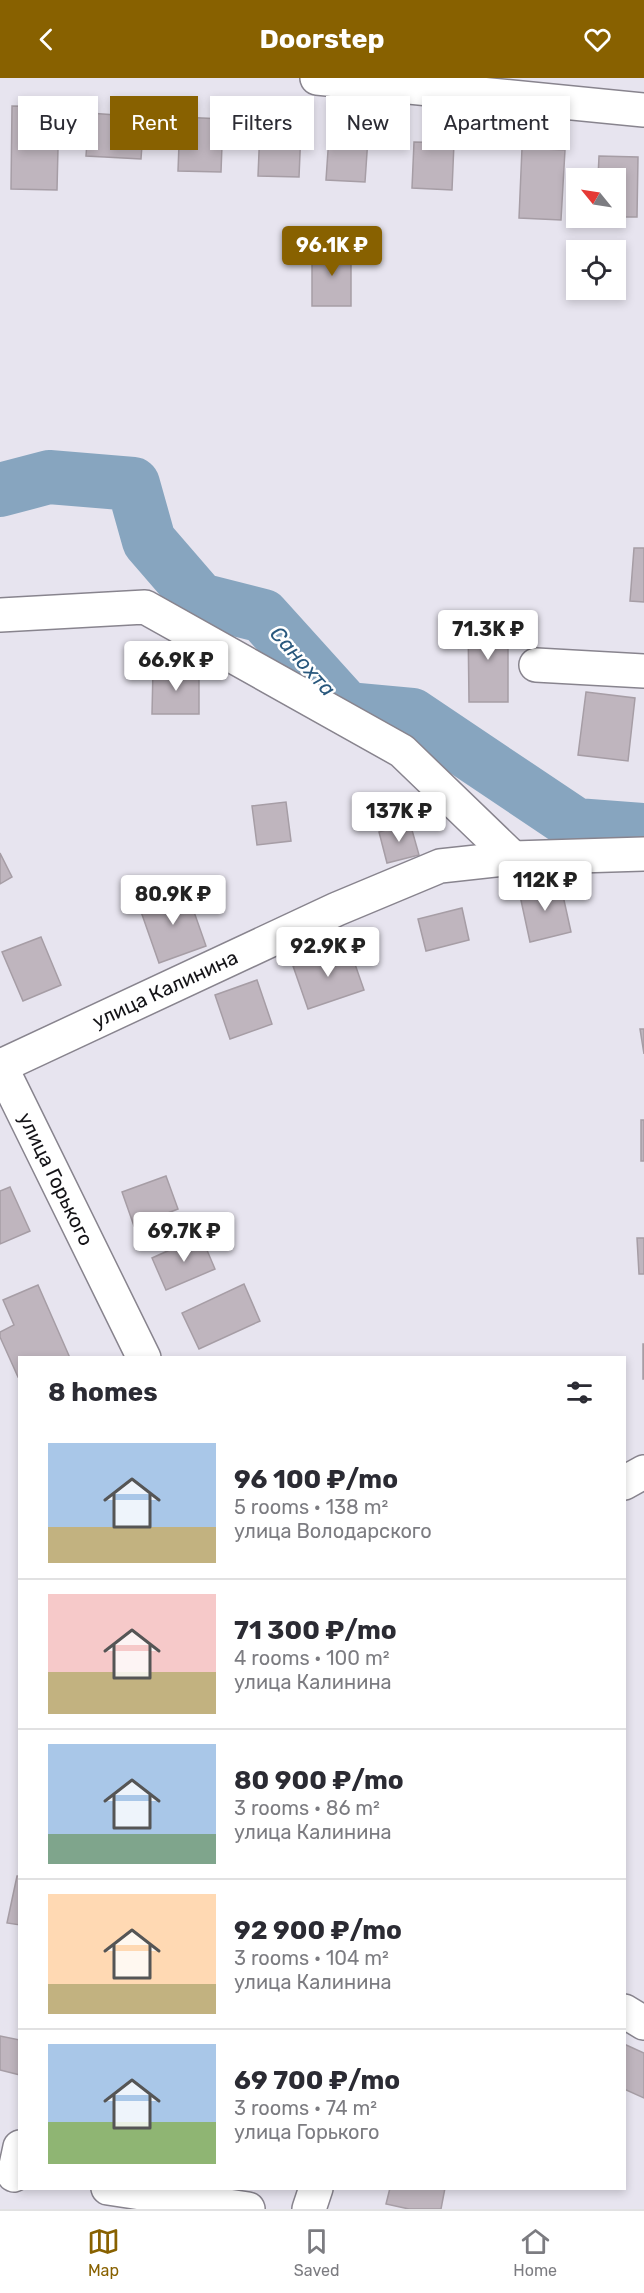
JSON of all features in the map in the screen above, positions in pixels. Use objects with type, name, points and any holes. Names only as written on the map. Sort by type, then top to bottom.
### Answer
[{"type":"street","points":[[317,78],[644,110]]},
{"type":"street","points":[[0,615],[146,607],[402,751],[513,858]]},
{"type":"street","points":[[536,665],[644,671]]},
{"type":"street","name":"улица Калинина","points":[[0,1066],[337,909],[440,866],[513,858],[644,854]]},
{"type":"street","name":"улица Горького","points":[[0,1066],[143,1356]]},
{"type":"street","points":[[626,1482],[644,1472]]},
{"type":"street","points":[[626,2012],[644,2023]]},
{"type":"street","points":[[121,2190],[248,2209]]},
{"type":"street","points":[[309,2209],[315,2190]]},
{"type":"building","points":[[12,106],[18,106],[18,150],[58,150],[57,190],[11,189]]},
{"type":"building","points":[[98,114],[110,115],[110,150],[142,150],[141,159],[86,156],[86,150],[98,150]]},
{"type":"building","points":[[198,118],[210,118],[210,150],[222,150],[221,172],[178,171],[179,150],[198,150]]},
{"type":"building","points":[[414,142],[422,142],[422,150],[454,150],[452,190],[412,188]]},
{"type":"building","points":[[259,150],[300,150],[299,177],[258,176]]},
{"type":"building","points":[[328,150],[367,150],[365,182],[326,180]]},
{"type":"building","points":[[522,150],[565,150],[561,220],[519,218]]},
{"type":"building","points":[[599,156],[638,157],[637,217],[626,217],[626,168],[598,168]]},
{"type":"building","points":[[351,248],[351,306],[312,306],[312,249]]},
{"type":"building","points":[[634,548],[644,548],[644,602],[630,601]]},
{"type":"building","points":[[508,620],[508,702],[469,702],[468,621]]},
{"type":"building","points":[[153,669],[199,669],[199,714],[152,714]]},
{"type":"building","points":[[586,692],[635,698],[628,761],[578,755]]},
{"type":"building","points":[[286,802],[291,841],[257,845],[252,806]]},
{"type":"building","points":[[410,823],[419,855],[387,863],[379,832]]},
{"type":"building","points":[[0,853],[12,877],[0,884]]},
{"type":"building","points":[[560,882],[571,932],[530,942],[519,891]]},
{"type":"building","points":[[186,889],[206,946],[159,963],[139,906]]},
{"type":"building","points":[[462,908],[469,940],[426,951],[418,919]]},
{"type":"building","points":[[41,937],[61,985],[23,1001],[2,952]]},
{"type":"building","points":[[349,947],[364,990],[308,1009],[293,966]]},
{"type":"building","points":[[257,980],[272,1024],[230,1039],[215,995]]},
{"type":"building","points":[[640,1029],[644,1029],[644,1054]]},
{"type":"building","points":[[641,1120],[644,1120],[644,1161],[641,1161]]},
{"type":"building","points":[[166,1176],[178,1209],[134,1226],[122,1192]]},
{"type":"building","points":[[10,1187],[30,1231],[0,1244],[0,1191]]},
{"type":"building","points":[[201,1236],[215,1269],[166,1290],[152,1258]]},
{"type":"building","points":[[637,1238],[644,1238],[644,1274],[639,1274]]},
{"type":"building","points":[[244,1284],[260,1321],[199,1349],[182,1313]]},
{"type":"building","points":[[38,1285],[69,1356],[18,1356],[18,1377],[0,1337],[0,1332],[14,1325],[3,1300]]},
{"type":"building","points":[[644,1344],[644,1379],[643,1379]]},
{"type":"building","points":[[17,1876],[18,1876],[18,1925],[7,1923]]},
{"type":"building","points":[[0,2036],[18,2040],[18,2074],[0,2070]]},
{"type":"building","points":[[626,2045],[644,2053],[644,2098],[626,2090]]},
{"type":"building","points":[[390,2190],[445,2190],[441,2209],[409,2209],[386,2204]]},
{"type":"waterway","name":"Санохта","points":[[0,490],[49,477],[133,484],[149,541],[200,600],[263,616],[347,709],[412,715],[576,825],[644,830]]}]
